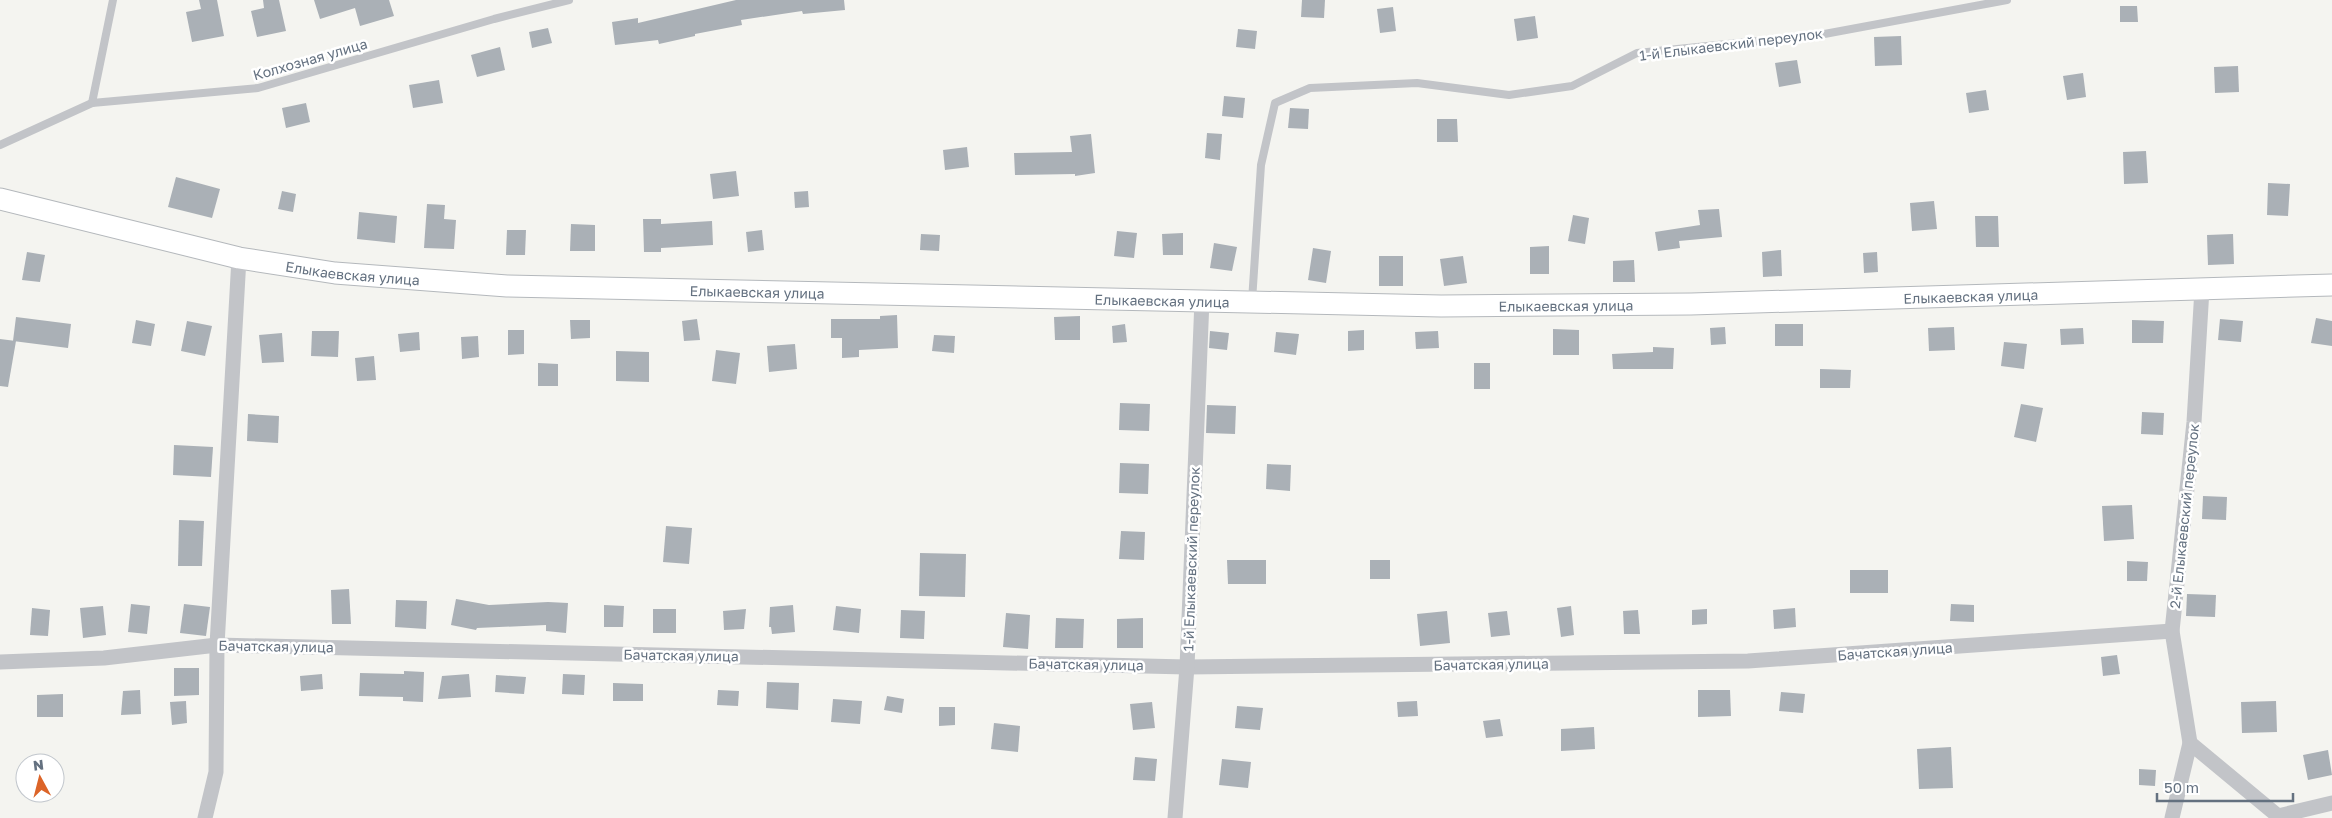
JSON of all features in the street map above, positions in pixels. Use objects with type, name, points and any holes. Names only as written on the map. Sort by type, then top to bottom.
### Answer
[{"type":"street","name":"Елыкаевская улица","points":[[0,198],[239,258],[335,273],[507,286],[1441,306],[1691,304],[2332,285]]},
{"type":"street","points":[[205,818],[216,772],[217,645],[239,258]]},
{"type":"street","name":"2-й Елыкаевский переулок","points":[[2190,742],[2172,631],[2194,422],[2202,289]]},
{"type":"street","name":"1-й Елыкаевский переулок","points":[[1175,818],[1187,667],[1202,300]]},
{"type":"street","name":"Бачатская улица","points":[[0,662],[104,658],[217,645],[1187,667],[1748,661],[2172,631]]},
{"type":"street","points":[[2172,818],[2190,742],[2278,816],[2332,803]]},
{"type":"lane","points":[[92,103],[113,0]]},
{"type":"lane","name":"Колхозная улица","points":[[0,145],[92,103],[258,88],[494,19],[569,0]]},
{"type":"lane","name":"1-й Елыкаевский переулок","points":[[1252,303],[1261,165],[1275,103],[1310,88],[1417,83],[1509,95],[1572,86],[1637,53],[1819,35],[2007,0]]},
{"type":"building","points":[[199,0],[217,0],[224,36],[192,42],[186,12],[201,9]]},
{"type":"building","points":[[263,0],[279,0],[286,31],[257,37],[251,11],[264,8]]},
{"type":"building","points":[[314,0],[389,0],[394,16],[360,26],[355,8],[320,19]]},
{"type":"building","points":[[736,0],[844,0],[845,10],[803,14],[802,11],[741,20],[742,25],[695,34],[695,36],[659,44],[658,40],[615,45],[612,22],[638,18],[638,23]]},
{"type":"building","points":[[1302,0],[1325,0],[1324,18],[1301,17]]},
{"type":"building","points":[[2120,6],[2137,6],[2138,22],[2120,22]]},
{"type":"building","points":[[1393,7],[1396,31],[1380,33],[1377,9]]},
{"type":"building","points":[[1535,16],[1538,38],[1517,41],[1514,19]]},
{"type":"building","points":[[548,28],[552,43],[532,48],[529,32]]},
{"type":"building","points":[[1238,29],[1257,31],[1255,49],[1236,47]]},
{"type":"building","points":[[1901,36],[1902,65],[1875,66],[1874,37]]},
{"type":"building","points":[[500,47],[505,70],[477,77],[471,55]]},
{"type":"building","points":[[1797,60],[1801,83],[1779,87],[1775,63]]},
{"type":"building","points":[[2238,66],[2239,92],[2215,93],[2214,67]]},
{"type":"building","points":[[2083,73],[2086,97],[2067,100],[2063,76]]},
{"type":"building","points":[[439,80],[443,103],[413,108],[409,85]]},
{"type":"building","points":[[1986,90],[1989,110],[1969,113],[1966,93]]},
{"type":"building","points":[[1224,96],[1245,98],[1243,118],[1222,116]]},
{"type":"building","points":[[306,103],[310,122],[286,128],[282,108]]},
{"type":"building","points":[[1290,108],[1309,109],[1308,129],[1288,128]]},
{"type":"building","points":[[1437,119],[1457,119],[1458,142],[1437,142]]},
{"type":"building","points":[[1207,133],[1222,134],[1220,160],[1205,158]]},
{"type":"building","points":[[1091,134],[1095,173],[1075,176],[1075,174],[1015,175],[1014,153],[1072,152],[1070,136]]},
{"type":"building","points":[[967,147],[969,167],[945,170],[943,150]]},
{"type":"building","points":[[2146,151],[2148,183],[2124,184],[2123,152]]},
{"type":"building","points":[[736,171],[739,196],[713,199],[710,174]]},
{"type":"building","points":[[176,177],[220,189],[212,218],[168,207]]},
{"type":"building","points":[[2268,183],[2290,184],[2288,216],[2267,215]]},
{"type":"building","points":[[282,191],[296,194],[293,212],[278,209]]},
{"type":"building","points":[[808,191],[809,207],[795,208],[794,192]]},
{"type":"building","points":[[1934,201],[1937,229],[1912,231],[1910,203]]},
{"type":"building","points":[[427,204],[445,205],[444,219],[456,220],[454,249],[424,248]]},
{"type":"building","points":[[1719,209],[1722,237],[1679,241],[1680,248],[1658,251],[1655,232],[1700,225],[1698,210]]},
{"type":"building","points":[[359,212],[397,216],[395,243],[357,239]]},
{"type":"building","points":[[1573,215],[1589,218],[1585,244],[1568,241]]},
{"type":"building","points":[[1975,216],[1998,216],[1999,247],[1976,247]]},
{"type":"building","points":[[643,219],[661,219],[661,224],[712,221],[713,245],[661,248],[661,252],[644,252]]},
{"type":"building","points":[[571,224],[595,225],[595,251],[570,251]]},
{"type":"building","points":[[507,230],[526,230],[525,255],[506,255]]},
{"type":"building","points":[[762,230],[764,250],[748,252],[746,232]]},
{"type":"building","points":[[1117,231],[1137,233],[1134,258],[1114,256]]},
{"type":"building","points":[[1183,233],[1183,255],[1163,255],[1162,234]]},
{"type":"building","points":[[921,234],[940,235],[939,251],[920,250]]},
{"type":"building","points":[[2233,234],[2234,264],[2208,265],[2207,235]]},
{"type":"building","points":[[1214,243],[1237,247],[1232,271],[1210,268]]},
{"type":"building","points":[[1549,246],[1549,274],[1530,274],[1530,247]]},
{"type":"building","points":[[1313,248],[1331,251],[1326,283],[1308,280]]},
{"type":"building","points":[[1781,250],[1782,276],[1763,277],[1762,252]]},
{"type":"building","points":[[27,252],[45,255],[40,282],[22,280]]},
{"type":"building","points":[[1877,252],[1878,272],[1864,273],[1863,253]]},
{"type":"building","points":[[1379,256],[1403,256],[1403,286],[1379,286]]},
{"type":"building","points":[[1463,256],[1467,283],[1444,286],[1440,259]]},
{"type":"building","points":[[1634,260],[1635,282],[1613,282],[1613,261]]},
{"type":"building","points":[[897,315],[898,348],[859,350],[859,357],[842,358],[842,338],[831,338],[831,319],[880,319],[880,316]]},
{"type":"building","points":[[1080,316],[1080,340],[1055,340],[1054,317]]},
{"type":"building","points":[[16,317],[71,324],[68,348],[13,341]]},
{"type":"building","points":[[2316,318],[2332,321],[2332,346],[2311,343]]},
{"type":"building","points":[[697,319],[700,340],[684,341],[682,321]]},
{"type":"building","points":[[2220,319],[2243,321],[2241,342],[2218,340]]},
{"type":"building","points":[[136,320],[155,324],[151,346],[132,343]]},
{"type":"building","points":[[570,320],[590,320],[590,338],[571,339]]},
{"type":"building","points":[[2132,320],[2164,321],[2163,343],[2132,343]]},
{"type":"building","points":[[187,321],[212,326],[205,356],[181,351]]},
{"type":"building","points":[[1125,324],[1127,342],[1113,343],[1112,326]]},
{"type":"building","points":[[1775,324],[1803,324],[1803,346],[1775,346]]},
{"type":"building","points":[[1725,327],[1726,344],[1711,345],[1710,328]]},
{"type":"building","points":[[1954,327],[1955,350],[1929,351],[1928,328]]},
{"type":"building","points":[[2083,328],[2084,344],[2061,345],[2060,329]]},
{"type":"building","points":[[1553,329],[1579,330],[1579,355],[1553,355]]},
{"type":"building","points":[[508,330],[524,330],[524,354],[508,355]]},
{"type":"building","points":[[1364,330],[1364,350],[1348,351],[1348,331]]},
{"type":"building","points":[[312,331],[339,331],[338,357],[311,356]]},
{"type":"building","points":[[1210,331],[1229,333],[1227,350],[1209,348]]},
{"type":"building","points":[[1438,331],[1439,348],[1416,349],[1415,332]]},
{"type":"building","points":[[419,332],[420,350],[400,352],[398,334]]},
{"type":"building","points":[[1276,332],[1299,334],[1296,355],[1274,352]]},
{"type":"building","points":[[282,333],[284,362],[262,363],[259,335]]},
{"type":"building","points":[[934,335],[955,336],[954,353],[932,351]]},
{"type":"building","points":[[478,336],[479,357],[462,359],[461,337]]},
{"type":"building","points":[[0,339],[16,341],[8,387],[0,386]]},
{"type":"building","points":[[2004,342],[2027,344],[2024,369],[2001,366]]},
{"type":"building","points":[[795,344],[797,369],[769,372],[767,346]]},
{"type":"building","points":[[1653,347],[1674,348],[1673,369],[1613,369],[1612,354],[1653,352]]},
{"type":"building","points":[[716,350],[740,353],[736,384],[712,381]]},
{"type":"building","points":[[616,351],[649,352],[649,382],[616,381]]},
{"type":"building","points":[[374,356],[376,380],[357,381],[355,358]]},
{"type":"building","points":[[538,363],[558,364],[558,386],[538,386]]},
{"type":"building","points":[[1474,363],[1490,363],[1490,389],[1474,389]]},
{"type":"building","points":[[1820,369],[1851,370],[1850,388],[1820,388]]},
{"type":"building","points":[[1120,403],[1150,404],[1149,431],[1119,430]]},
{"type":"building","points":[[2021,404],[2043,408],[2036,442],[2014,437]]},
{"type":"building","points":[[1207,405],[1236,406],[1235,434],[1206,433]]},
{"type":"building","points":[[2142,412],[2164,413],[2163,435],[2141,434]]},
{"type":"building","points":[[248,414],[279,416],[278,443],[247,441]]},
{"type":"building","points":[[174,445],[213,447],[211,477],[173,475]]},
{"type":"building","points":[[1120,463],[1149,464],[1148,494],[1119,493]]},
{"type":"building","points":[[1267,464],[1291,465],[1290,491],[1266,489]]},
{"type":"building","points":[[2203,496],[2227,497],[2226,520],[2202,519]]},
{"type":"building","points":[[2132,505],[2134,539],[2104,541],[2102,506]]},
{"type":"building","points":[[179,520],[204,521],[202,566],[178,566]]},
{"type":"building","points":[[666,526],[692,528],[689,564],[663,562]]},
{"type":"building","points":[[1121,531],[1145,532],[1144,560],[1119,559]]},
{"type":"building","points":[[920,553],[966,554],[965,597],[919,596]]},
{"type":"building","points":[[1227,560],[1266,560],[1266,584],[1228,584]]},
{"type":"building","points":[[1370,560],[1390,560],[1390,579],[1370,579]]},
{"type":"building","points":[[2127,561],[2148,562],[2147,581],[2127,581]]},
{"type":"building","points":[[1850,570],[1888,570],[1888,593],[1850,593]]},
{"type":"building","points":[[349,589],[351,624],[332,624],[331,590]]},
{"type":"building","points":[[2187,594],[2216,595],[2215,617],[2186,616]]},
{"type":"building","points":[[456,599],[489,605],[548,602],[568,603],[566,633],[546,631],[546,625],[477,628],[476,630],[451,625]]},
{"type":"building","points":[[396,600],[427,601],[426,629],[395,627]]},
{"type":"building","points":[[131,604],[150,606],[147,634],[128,632]]},
{"type":"building","points":[[184,604],[210,607],[206,636],[180,633]]},
{"type":"building","points":[[1951,604],[1974,605],[1974,622],[1950,621]]},
{"type":"building","points":[[604,605],[624,606],[623,627],[604,627]]},
{"type":"building","points":[[793,605],[795,632],[772,634],[771,627],[769,627],[770,607]]},
{"type":"building","points":[[103,606],[106,635],[83,638],[80,608]]},
{"type":"building","points":[[836,606],[861,609],[859,633],[833,630]]},
{"type":"building","points":[[1571,606],[1574,635],[1561,637],[1557,608]]},
{"type":"building","points":[[32,608],[50,610],[48,636],[30,635]]},
{"type":"building","points":[[1795,608],[1796,627],[1774,629],[1773,610]]},
{"type":"building","points":[[653,609],[676,609],[676,633],[653,633]]},
{"type":"building","points":[[746,609],[744,629],[724,630],[723,611]]},
{"type":"building","points":[[1707,609],[1707,624],[1692,625],[1692,610]]},
{"type":"building","points":[[901,610],[925,611],[924,639],[900,638]]},
{"type":"building","points":[[1638,610],[1640,634],[1624,634],[1623,611]]},
{"type":"building","points":[[1447,611],[1450,643],[1420,646],[1417,614]]},
{"type":"building","points":[[1507,611],[1510,635],[1491,637],[1488,613]]},
{"type":"building","points":[[1006,613],[1030,615],[1028,649],[1003,647]]},
{"type":"building","points":[[1056,618],[1084,619],[1083,648],[1055,648]]},
{"type":"building","points":[[1143,618],[1143,648],[1117,648],[1117,619]]},
{"type":"building","points":[[2117,655],[2120,674],[2103,676],[2101,657]]},
{"type":"building","points":[[174,668],[199,668],[199,695],[174,696]]},
{"type":"building","points":[[404,671],[424,672],[423,702],[403,701],[403,697],[359,696],[360,673],[404,674]]},
{"type":"building","points":[[322,674],[323,689],[301,691],[300,676]]},
{"type":"building","points":[[469,674],[471,697],[438,699],[442,676]]},
{"type":"building","points":[[563,674],[585,675],[584,695],[562,694]]},
{"type":"building","points":[[496,675],[526,677],[524,694],[495,692]]},
{"type":"building","points":[[767,682],[799,683],[798,710],[766,708]]},
{"type":"building","points":[[613,683],[643,684],[643,701],[613,701]]},
{"type":"building","points":[[140,690],[141,714],[121,715],[123,691]]},
{"type":"building","points":[[718,690],[739,691],[738,706],[717,705]]},
{"type":"building","points":[[1698,690],[1730,690],[1731,716],[1698,717]]},
{"type":"building","points":[[1781,692],[1805,694],[1803,713],[1779,711]]},
{"type":"building","points":[[63,694],[63,717],[37,717],[37,695]]},
{"type":"building","points":[[887,696],[904,699],[902,713],[884,710]]},
{"type":"building","points":[[833,699],[862,701],[860,724],[831,722]]},
{"type":"building","points":[[186,701],[187,723],[172,725],[170,702]]},
{"type":"building","points":[[1417,701],[1418,716],[1398,717],[1397,702]]},
{"type":"building","points":[[2276,701],[2277,732],[2242,733],[2241,702]]},
{"type":"building","points":[[1152,702],[1155,728],[1133,730],[1130,704]]},
{"type":"building","points":[[1237,706],[1263,708],[1260,730],[1235,728]]},
{"type":"building","points":[[939,707],[955,707],[955,725],[939,726]]},
{"type":"building","points":[[1500,719],[1503,736],[1486,738],[1483,721]]},
{"type":"building","points":[[994,723],[1020,726],[1018,752],[991,749]]},
{"type":"building","points":[[1594,727],[1595,749],[1561,751],[1561,729]]},
{"type":"building","points":[[1951,747],[1953,788],[1919,789],[1917,749]]},
{"type":"building","points":[[2328,750],[2332,775],[2308,780],[2303,755]]},
{"type":"building","points":[[1135,757],[1157,759],[1155,781],[1133,780]]},
{"type":"building","points":[[1222,759],[1251,762],[1248,788],[1219,785]]},
{"type":"building","points":[[2139,769],[2156,770],[2155,786],[2139,785]]}]
